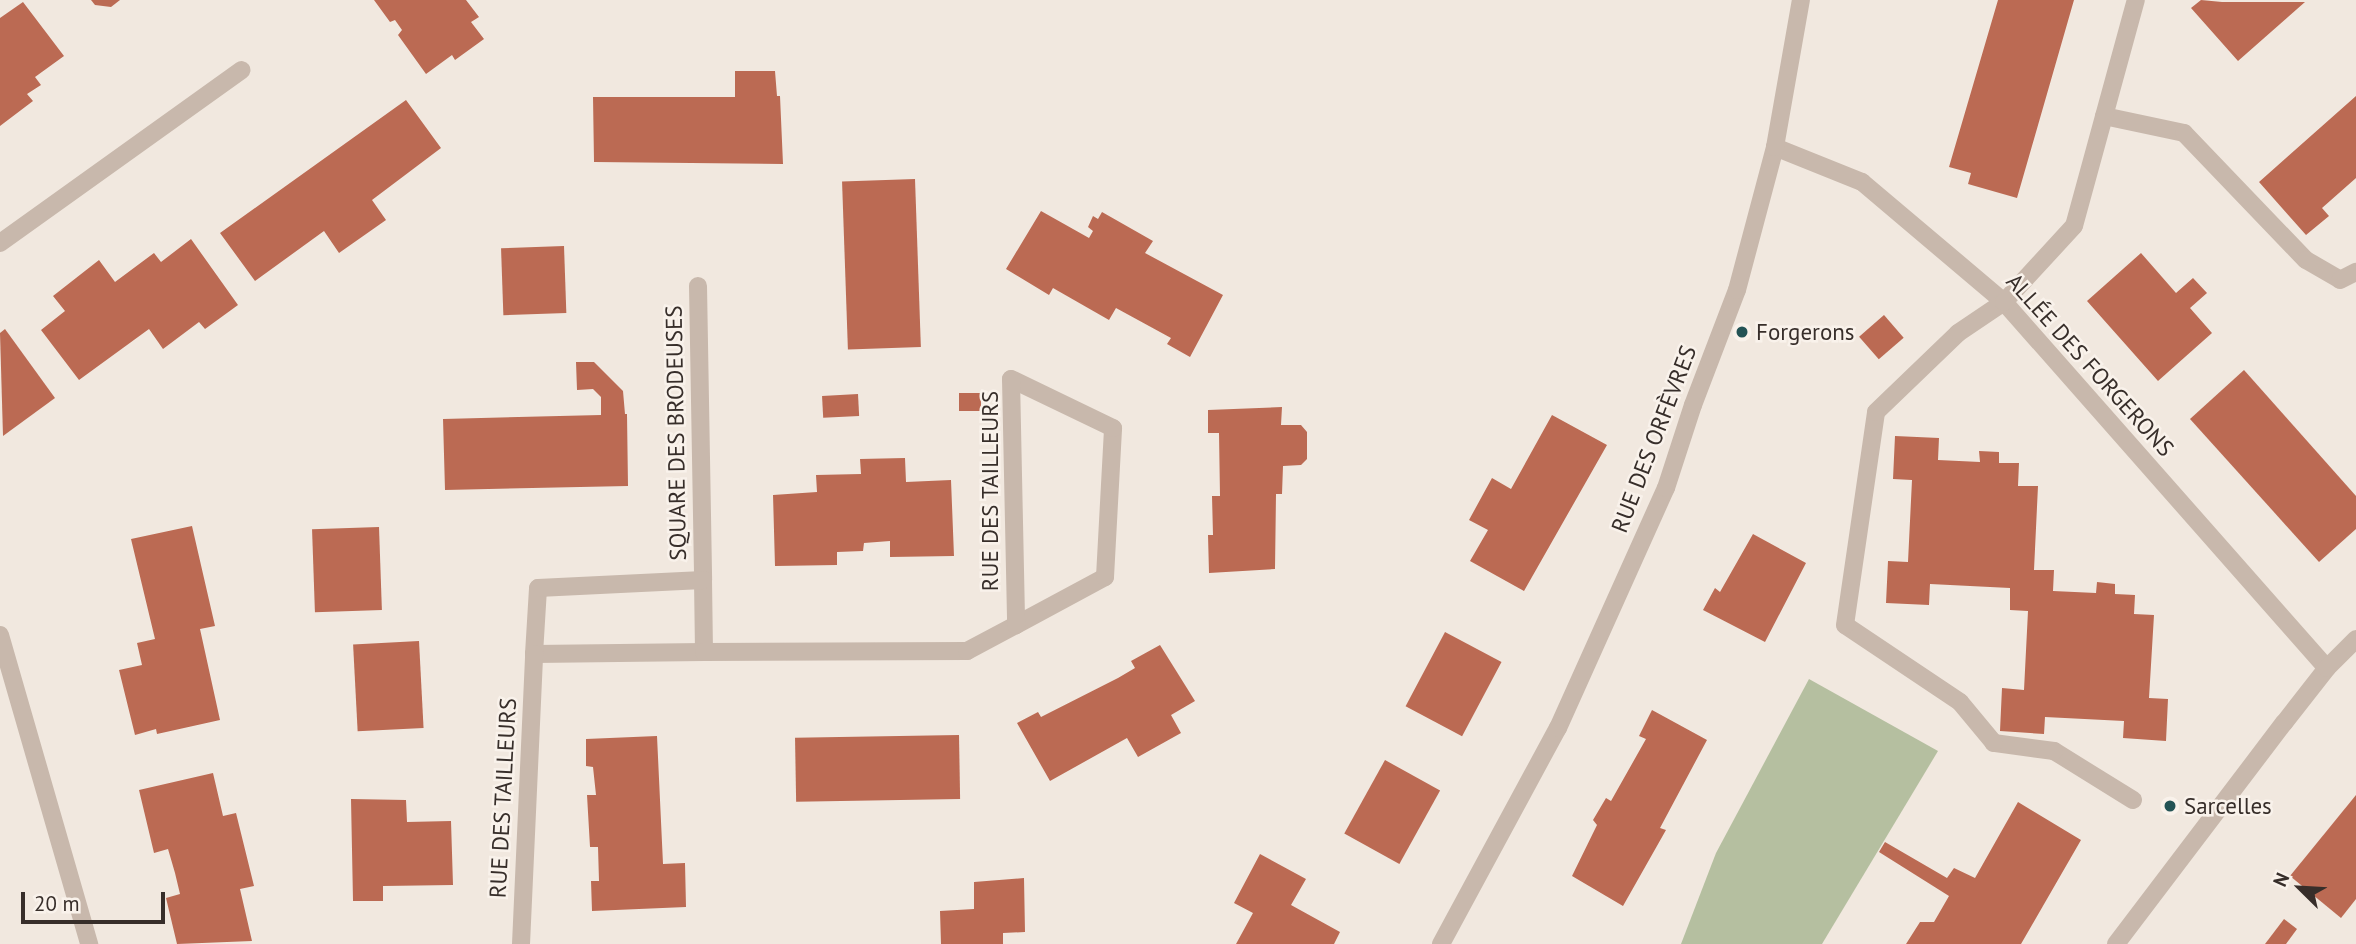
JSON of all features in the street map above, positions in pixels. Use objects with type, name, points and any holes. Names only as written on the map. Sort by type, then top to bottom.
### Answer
[{"type":"street","name":"RUE DES ORFÈVRES","points":[[1441,944],[1558,728],[1666,488],[1693,405],[1737,290],[1775,147],[1801,0]]},
{"type":"street","points":[[2133,800],[2054,751],[1994,743],[1960,702],[1845,625],[1876,412],[1958,333],[2004,302],[2074,226],[2136,0]]},
{"type":"street","points":[[0,243],[242,69]]},
{"type":"street","points":[[2104,116],[2184,134],[2306,260],[2340,281],[2356,272]]},
{"type":"street","name":"ALLÉE DES FORGERONS","points":[[1775,147],[1863,182],[2004,302],[2327,668]]},
{"type":"street","name":"SQUARE DES BRODEUSES","points":[[698,286],[703,580]]},
{"type":"street","name":"RUE DES TAILLEURS","points":[[534,654],[967,651],[1016,625],[1105,576],[1113,428],[1011,379],[1016,625]]},
{"type":"street","points":[[703,580],[704,652]]},
{"type":"street","name":"RUE DES TAILLEURS","points":[[521,944],[538,588],[703,580]]},
{"type":"street","points":[[0,635],[89,944]]},
{"type":"street","points":[[2116,944],[2327,668],[2356,639]]},
{"type":"green space","points":[[1809,679],[1938,751],[1822,944],[1681,944],[1716,853]]},
{"type":"building","points":[[91,0],[120,0],[111,7],[95,5]]},
{"type":"building","points":[[374,0],[466,0],[479,17],[471,22],[484,39],[455,60],[452,55],[426,74],[398,35],[402,30],[395,20],[390,22]]},
{"type":"building","points":[[1998,0],[2074,0],[2017,198],[1968,184],[1971,173],[1949,167]]},
{"type":"building","points":[[2201,0],[2305,2],[2238,61],[2191,8]]},
{"type":"building","points":[[23,2],[64,56],[35,77],[41,85],[27,94],[33,101],[0,126],[0,18]]},
{"type":"building","points":[[735,71],[775,71],[777,96],[780,96],[783,164],[594,162],[593,97],[735,97]]},
{"type":"building","points":[[2356,96],[2356,178],[2322,208],[2329,216],[2306,235],[2259,182]]},
{"type":"building","points":[[406,100],[441,148],[372,200],[386,220],[339,253],[324,231],[255,281],[220,233]]},
{"type":"building","points":[[915,179],[921,347],[848,349],[842,182]]},
{"type":"building","points":[[1041,211],[1089,238],[1093,231],[1088,227],[1093,216],[1098,219],[1102,212],[1153,241],[1145,253],[1223,295],[1190,357],[1167,344],[1171,338],[1116,308],[1109,320],[1053,288],[1049,295],[1006,269]]},
{"type":"building","points":[[191,239],[238,305],[205,329],[199,322],[163,349],[149,329],[79,380],[41,330],[65,311],[53,296],[99,260],[115,282],[154,253],[161,262]]},
{"type":"building","points":[[564,246],[566,313],[503,315],[501,248]]},
{"type":"building","points":[[2141,253],[2176,293],[2193,278],[2207,293],[2190,308],[2212,333],[2158,381],[2087,301]]},
{"type":"building","points":[[1884,315],[1904,338],[1879,359],[1859,337]]},
{"type":"building","points":[[5,329],[55,398],[3,436],[0,333]]},
{"type":"building","points":[[576,362],[594,362],[623,391],[627,414],[628,486],[445,490],[443,419],[601,415],[601,397],[593,389],[577,390]]},
{"type":"building","points":[[2244,370],[2356,496],[2356,529],[2319,562],[2190,419]]},
{"type":"building","points":[[959,393],[981,393],[981,411],[959,411]]},
{"type":"building","points":[[858,394],[859,416],[823,418],[822,396]]},
{"type":"building","points":[[1282,407],[1281,425],[1301,425],[1307,432],[1307,459],[1301,465],[1283,466],[1282,494],[1276,494],[1275,569],[1209,573],[1208,535],[1213,535],[1212,496],[1220,496],[1219,433],[1208,433],[1208,410]]},
{"type":"building","points":[[1552,415],[1607,445],[1524,591],[1470,561],[1488,530],[1469,520],[1492,478],[1511,489]]},
{"type":"building","points":[[1895,436],[1939,438],[1938,460],[1980,462],[1979,451],[1999,452],[1999,463],[2019,463],[2018,486],[2038,486],[2034,570],[2054,570],[2053,591],[2096,593],[2097,582],[2115,584],[2115,594],[2135,595],[2134,614],[2154,615],[2149,698],[2168,699],[2166,741],[2123,738],[2124,721],[2045,717],[2044,734],[2000,731],[2002,688],[2024,690],[2028,611],[2010,610],[2010,588],[1930,584],[1929,605],[1886,603],[1888,561],[1908,562],[1912,480],[1893,479]]},
{"type":"building","points":[[905,458],[906,482],[951,480],[954,556],[890,557],[890,541],[864,543],[863,551],[837,552],[837,565],[775,566],[773,495],[817,492],[816,475],[861,474],[860,459]]},
{"type":"building","points":[[192,526],[215,626],[200,629],[220,720],[157,734],[156,729],[135,735],[119,670],[142,665],[137,643],[155,639],[131,539]]},
{"type":"building","points":[[379,527],[382,610],[315,612],[312,529]]},
{"type":"building","points":[[1753,534],[1806,563],[1765,642],[1703,610],[1715,588],[1720,592]]},
{"type":"building","points":[[1445,632],[1502,662],[1462,736],[1406,706]]},
{"type":"building","points":[[419,641],[424,728],[358,731],[353,644]]},
{"type":"building","points":[[1160,645],[1195,701],[1171,715],[1181,733],[1138,757],[1127,738],[1050,781],[1017,723],[1038,712],[1041,717],[1118,678],[1135,668],[1131,661]]},
{"type":"building","points":[[1652,710],[1707,740],[1660,828],[1666,830],[1623,906],[1572,876],[1597,825],[1593,820],[1606,798],[1611,801],[1646,739],[1639,736]]},
{"type":"building","points":[[959,735],[960,799],[796,802],[795,738]]},
{"type":"building","points":[[657,736],[663,864],[685,863],[686,907],[592,911],[591,881],[599,881],[598,847],[590,847],[587,795],[596,795],[593,767],[586,766],[586,739]]},
{"type":"building","points":[[1385,760],[1440,791],[1399,864],[1344,833]]},
{"type":"building","points":[[213,773],[223,816],[236,813],[254,886],[240,889],[252,941],[177,944],[166,898],[180,894],[175,873],[168,849],[154,853],[139,790]]},
{"type":"building","points":[[2356,795],[2356,899],[2341,918],[2290,876]]},
{"type":"building","points":[[351,799],[406,800],[407,822],[451,821],[453,885],[383,886],[383,901],[353,901]]},
{"type":"building","points":[[2018,802],[2081,840],[2021,944],[1906,944],[1920,922],[1934,922],[1949,896],[1879,852],[1885,842],[1947,878],[1954,868],[1975,878]]},
{"type":"building","points":[[1260,854],[1306,879],[1291,905],[1340,932],[1334,944],[1236,944],[1253,913],[1234,903]]},
{"type":"building","points":[[1024,878],[1025,932],[1003,933],[1003,944],[941,944],[940,911],[974,909],[974,882]]},
{"type":"building","points":[[2284,919],[2297,929],[2286,944],[2265,944]]},
{"type":"place","name":"Forgerons","points":[[1742,332]]},
{"type":"place","name":"Sarcelles","points":[[2170,806]]}]
